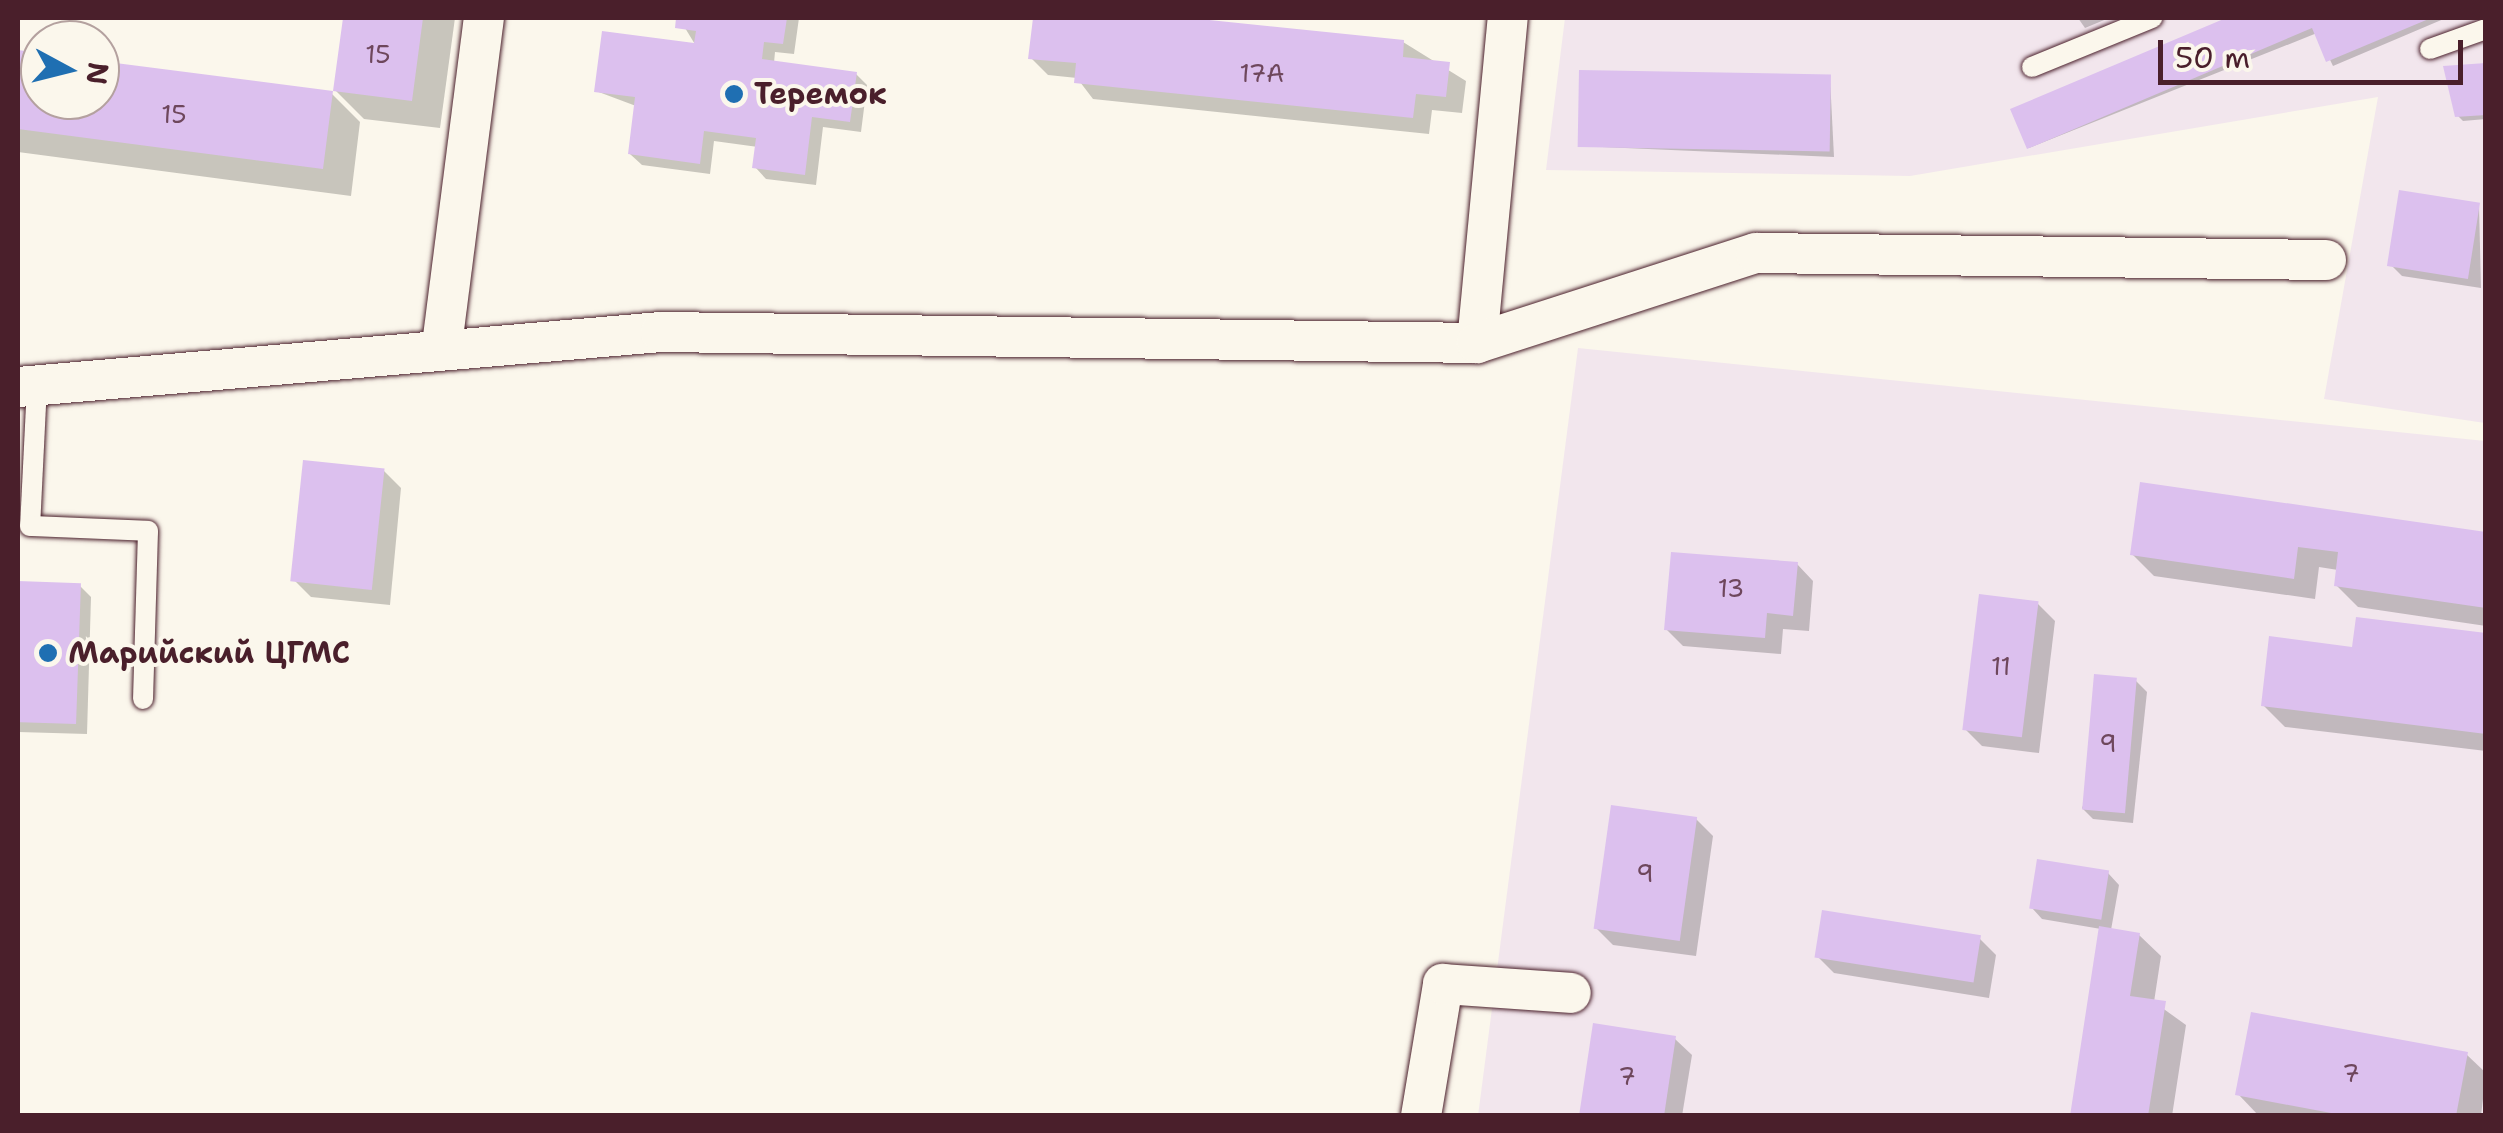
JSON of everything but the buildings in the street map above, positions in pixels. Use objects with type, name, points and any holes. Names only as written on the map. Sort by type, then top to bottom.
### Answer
[{"type":"street","points":[[442,346],[484,18]]},
{"type":"street","points":[[1477,342],[1508,18]]},
{"type":"street","points":[[27,386],[442,346],[661,332],[1477,342],[1756,254],[2326,260]]},
{"type":"street","points":[[1422,1116],[1443,984],[1570,993]]},
{"type":"lane","points":[[2032,67],[2152,18]]},
{"type":"lane","points":[[2430,48],[2486,29]]},
{"type":"lane","points":[[27,386],[30,526],[148,531],[143,699]]},
{"type":"shaded area","points":[[1565,18],[2485,18],[2485,423],[2324,399],[2378,97],[1910,176],[1546,170]]},
{"type":"shaded area","points":[[1578,348],[2485,441],[2485,1115],[1478,1116]]},
{"type":"place","name":"Теремок","points":[[734,94]]},
{"type":"place","name":"Марийский ЦГМС","points":[[48,653]]}]
